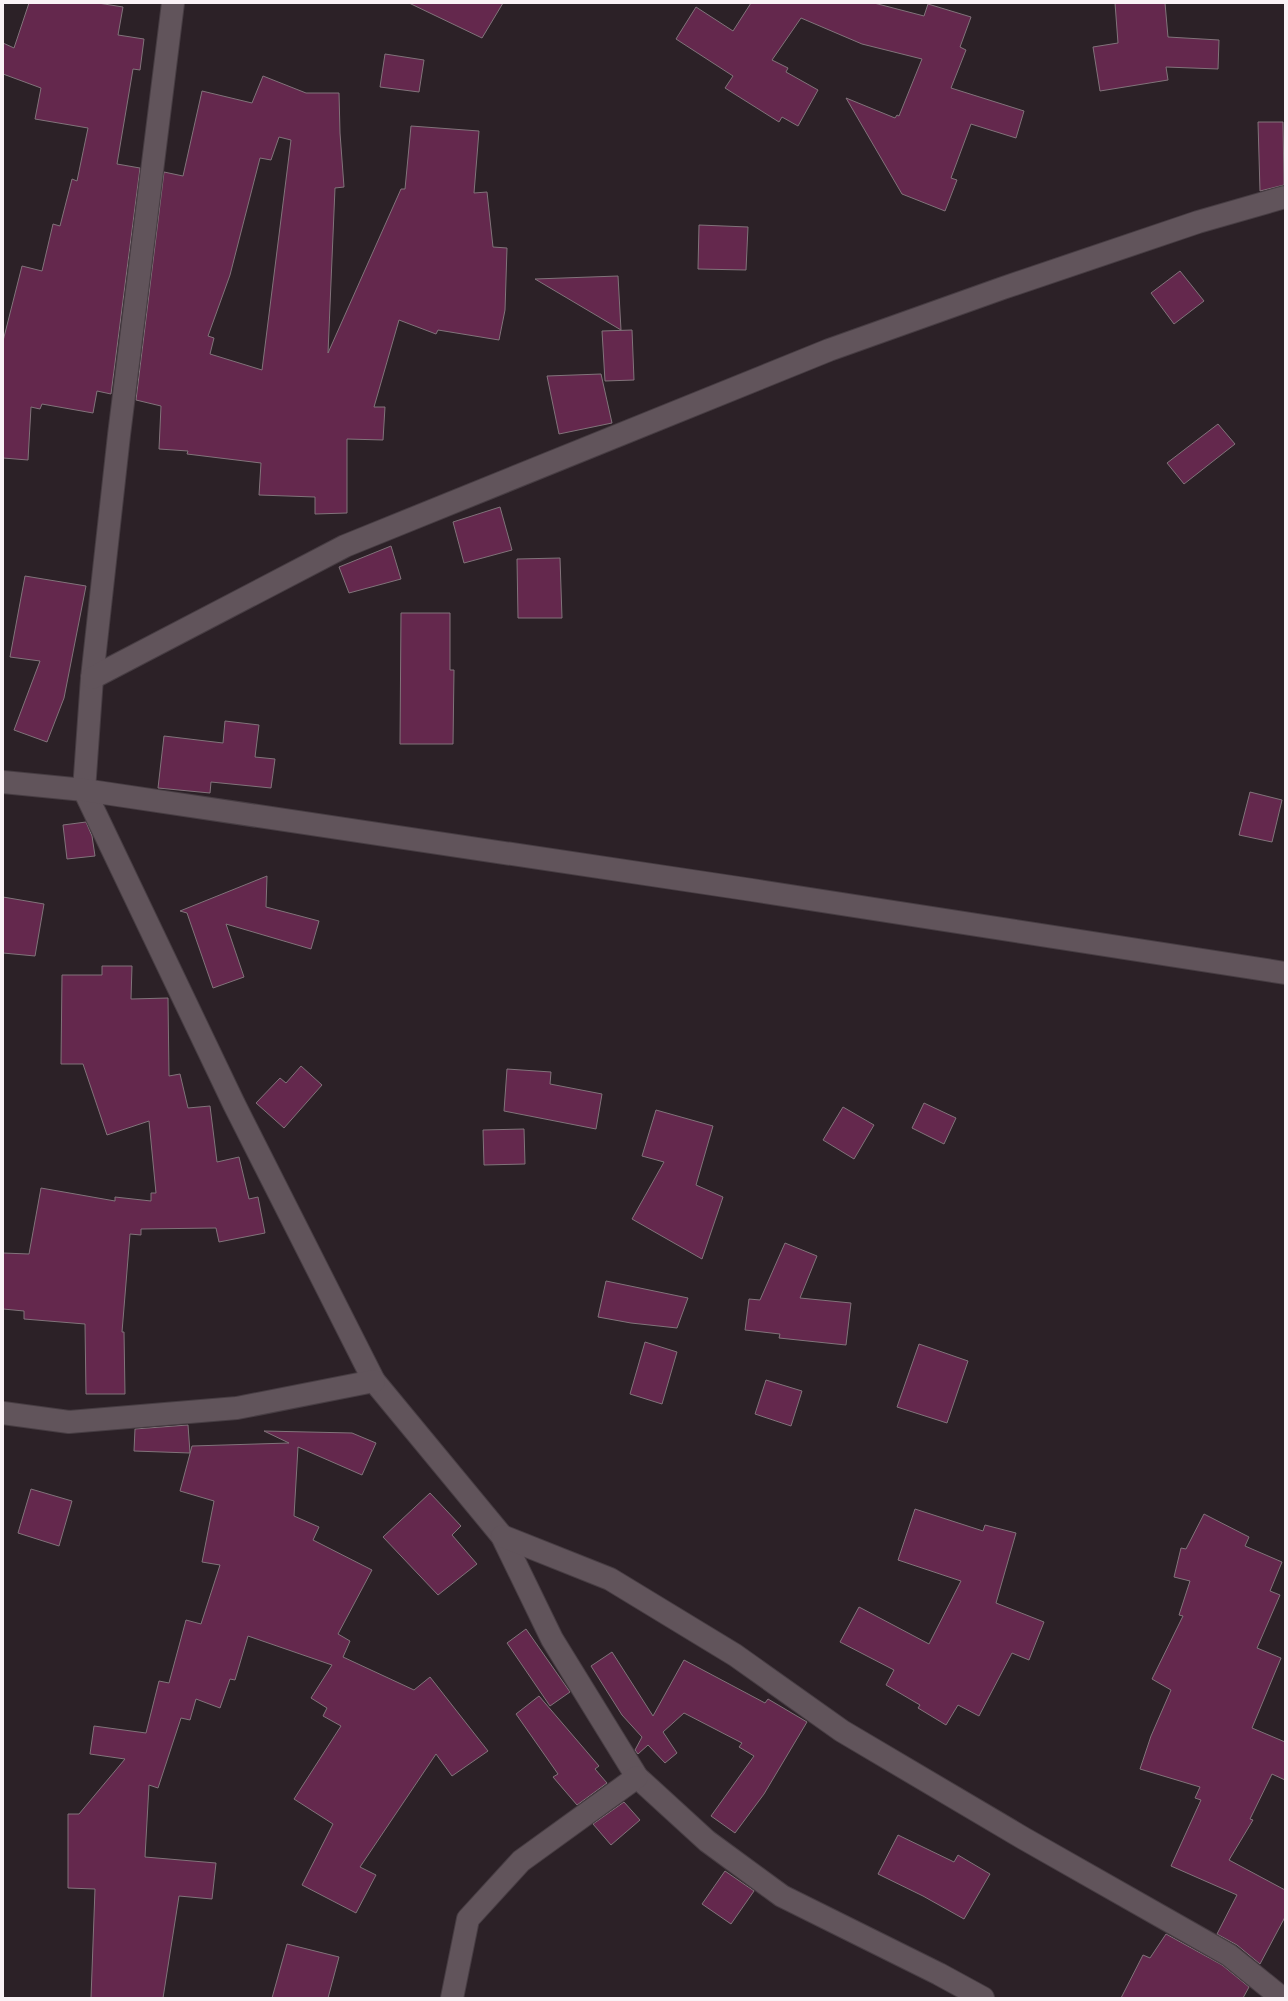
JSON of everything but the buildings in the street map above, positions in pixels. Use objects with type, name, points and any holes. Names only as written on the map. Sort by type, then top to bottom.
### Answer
[{"type":"street","points":[[173,3],[119,435],[92,678],[84,790],[234,1104],[374,1382],[502,1536],[552,1639],[637,1777],[708,1841],[782,1896],[939,1974],[983,1998]]},
{"type":"street","points":[[92,678],[345,546],[821,353],[1003,288],[1168,232],[1285,197]]},
{"type":"street","points":[[3,782],[84,790],[752,890],[1285,974]]},
{"type":"street","points":[[3,1413],[69,1422],[237,1408],[374,1382]]},
{"type":"street","points":[[502,1536],[610,1579],[735,1655],[842,1731],[1023,1838],[1228,1955],[1282,1998]]},
{"type":"street","points":[[452,1998],[468,1919],[521,1861],[637,1777]]}]
